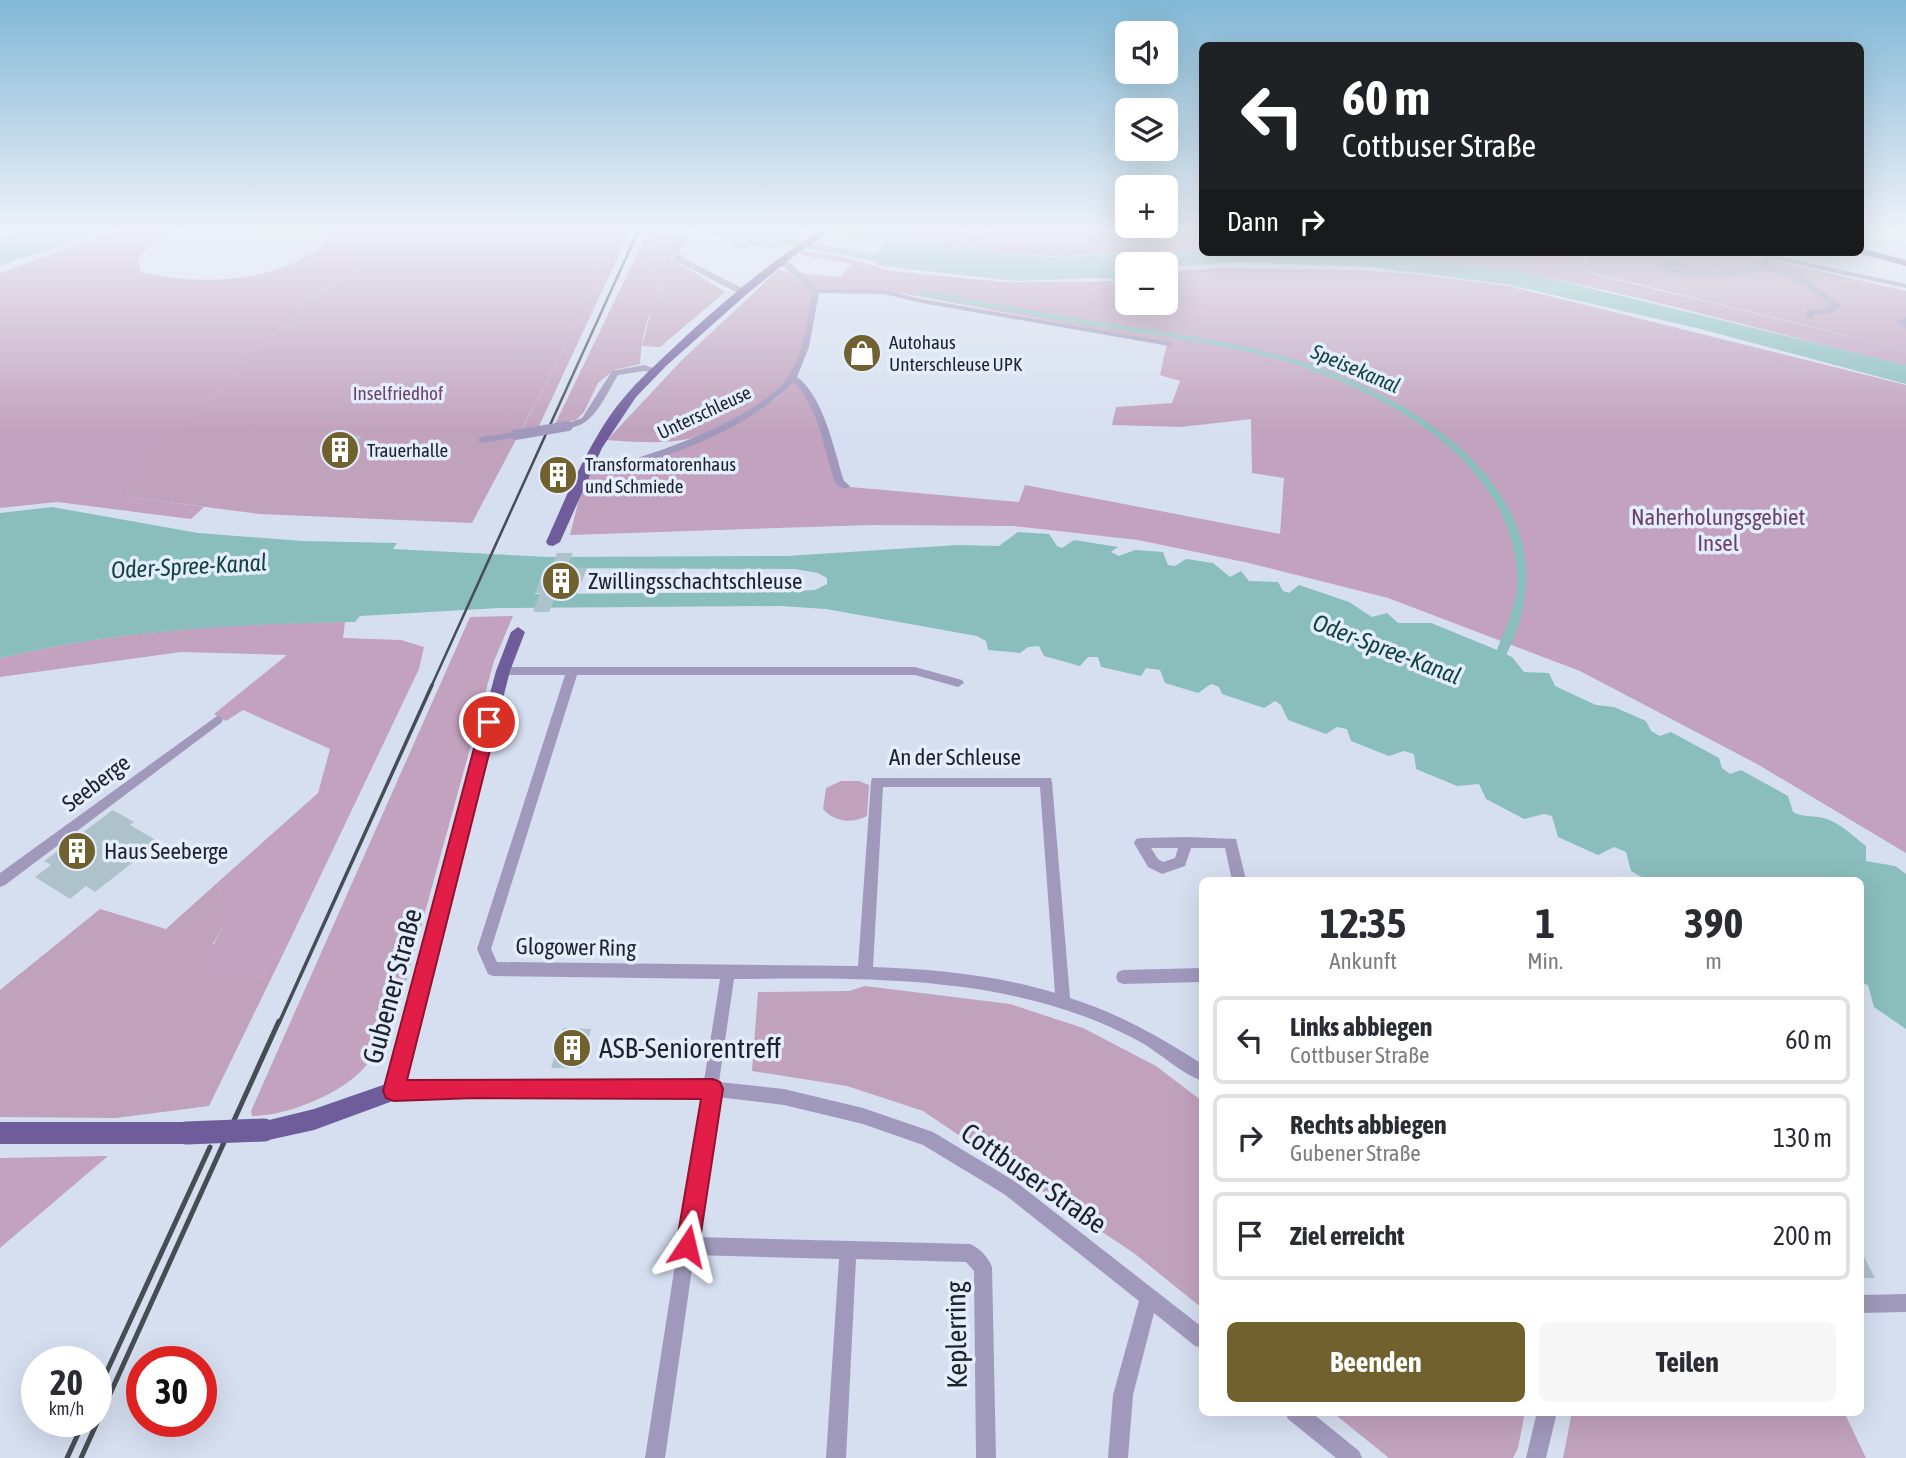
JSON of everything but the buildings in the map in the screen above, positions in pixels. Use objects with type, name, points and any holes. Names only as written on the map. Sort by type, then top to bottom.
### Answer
[{"type":"main road","points":[[553,542],[582,473],[615,416],[655,370],[740,295]]},
{"type":"main road","name":"Gubener Straße","points":[[0,1133],[186,1133],[285,1128],[333,1114],[394,1091],[503,671],[518,632]]},
{"type":"street","name":"Unterschleuse","points":[[582,473],[619,467],[710,432],[752,412],[776,396],[799,367],[815,295]]},
{"type":"street","points":[[903,295],[922,301],[1170,344]]},
{"type":"street","points":[[1810,317],[1810,312],[1828,311],[1837,305],[1823,295]]},
{"type":"street","points":[[1906,319],[1900,322],[1906,326]]},
{"type":"street","points":[[482,440],[568,426],[585,420],[615,373],[636,368],[655,370]]},
{"type":"street","points":[[792,378],[801,382],[811,399],[840,483],[845,486]]},
{"type":"street","points":[[503,671],[915,671],[958,683]]},
{"type":"street","name":"Glogower Ring","points":[[572,671],[484,948],[493,969],[728,972]]},
{"type":"street","name":"Seeberge","points":[[0,880],[217,720]]},
{"type":"street","name":"An der Schleuse","points":[[865,971],[877,782],[1046,782],[1063,1000]]},
{"type":"street","points":[[1187,842],[1231,843],[1239,877]]},
{"type":"street","points":[[655,1458],[713,1089],[728,972],[865,971],[943,975],[995,983],[1063,1000],[1120,1023],[1175,1053],[1199,1071]]},
{"type":"street","points":[[1123,977],[1199,975]]},
{"type":"street","name":"Cottbuser Straße","points":[[394,1091],[475,1088],[713,1089],[784,1097],[863,1116],[927,1138],[1010,1188],[1199,1337]]},
{"type":"street","name":"Keplerring","points":[[687,1246],[970,1253],[983,1267],[986,1458]]},
{"type":"street","points":[[836,1458],[848,1250]]},
{"type":"street","points":[[1118,1458],[1122,1395],[1149,1296]]},
{"type":"street","points":[[1864,1304],[1906,1303]]},
{"type":"street","points":[[1300,1416],[1352,1458]]},
{"type":"street","points":[[1536,1458],[1546,1416]]},
{"type":"green space","points":[[0,295],[321,295],[245,362],[116,495],[204,507],[191,519],[57,502],[0,508]]},
{"type":"green space","name":"Inselfriedhof","points":[[321,295],[592,295],[472,523],[259,514],[115,495],[245,362]]},
{"type":"green space","points":[[592,295],[600,295],[539,426],[522,429]]},
{"type":"green space","points":[[617,295],[660,295],[646,325],[640,364],[614,370],[598,383],[584,412],[576,420],[555,424]]},
{"type":"green space","points":[[660,295],[721,295],[660,347],[642,346],[652,308]]},
{"type":"green space","points":[[751,295],[812,295],[807,331],[794,369],[786,381],[762,403],[732,422],[688,439],[668,442],[607,440],[682,360]]},
{"type":"green space","name":"Naherholungsgebiet Insel","points":[[912,295],[1115,295],[1115,315],[1178,315],[1178,295],[1545,295],[1906,385],[1906,853],[1757,764],[1580,671],[1388,598],[1249,563],[1138,540],[1013,526],[871,525],[570,535],[585,475],[619,468],[754,414],[778,397],[794,380],[809,399],[839,486],[1019,502],[1025,485],[1280,534],[1284,478],[1252,473],[1251,419],[1181,427],[1112,425],[1116,407],[1172,403],[1180,381],[1160,375],[1167,343]]},
{"type":"green space","points":[[1623,295],[1679,295],[1906,350],[1906,365],[1840,349]]},
{"type":"green space","points":[[1683,295],[1906,295],[1906,350]]},
{"type":"green space","points":[[513,616],[494,661],[399,1007],[384,1039],[354,1078],[328,1095],[297,1108],[252,1116],[251,1111],[470,617]]},
{"type":"green space","points":[[345,622],[343,638],[401,640],[424,647],[419,669],[287,946],[259,979],[201,971],[227,917],[217,883],[318,793],[330,749],[243,710],[226,721],[214,714],[287,655],[181,652],[0,677],[0,658],[128,635],[258,625]]},
{"type":"green space","points":[[841,781],[859,781],[869,785],[867,816],[844,820],[832,817],[823,809],[826,788]]},
{"type":"green space","points":[[217,883],[228,917],[213,944],[259,979],[287,946],[209,1106],[116,1118],[0,1117],[0,990],[100,909],[166,929]]},
{"type":"green space","points":[[865,986],[1010,1004],[1083,1028],[1156,1066],[1199,1099],[1199,1306],[1135,1254],[923,1111],[847,1086],[752,1071],[758,992],[849,991]]},
{"type":"green space","points":[[108,1156],[0,1248],[0,1158]]},
{"type":"green space","points":[[1337,1416],[1524,1416],[1518,1448],[1513,1458],[1389,1458]]},
{"type":"green space","points":[[1571,1416],[1846,1416],[1866,1458],[1563,1458]]},
{"type":"water","points":[[1554,295],[1618,295],[1906,365],[1906,384],[1701,329]]},
{"type":"water","name":"Oder-Spree-Kanal","points":[[52,507],[198,533],[303,541],[397,543],[393,549],[549,557],[787,556],[958,545],[999,546],[1018,532],[1049,534],[1057,546],[1062,548],[1074,540],[1118,547],[1111,552],[1119,556],[1135,550],[1163,552],[1168,565],[1175,566],[1186,559],[1213,563],[1230,577],[1241,571],[1249,581],[1278,582],[1283,591],[1289,593],[1299,585],[1349,602],[1372,617],[1387,613],[1398,623],[1431,623],[1512,657],[1524,672],[1549,673],[1555,686],[1596,705],[1614,707],[1646,721],[1651,731],[1660,736],[1671,732],[1719,758],[1722,768],[1730,774],[1741,770],[1788,796],[1793,812],[1827,819],[1842,827],[1866,846],[1866,861],[1895,866],[1906,874],[1906,1029],[1874,1007],[1868,985],[1864,984],[1864,877],[1642,877],[1631,871],[1626,852],[1614,847],[1598,855],[1558,837],[1552,816],[1544,814],[1524,819],[1486,799],[1479,784],[1457,786],[1416,769],[1414,754],[1404,751],[1389,756],[1351,741],[1347,729],[1337,727],[1326,734],[1288,720],[1281,705],[1275,701],[1264,708],[1222,694],[1219,687],[1211,684],[1198,693],[1165,683],[1160,670],[1146,668],[1141,676],[1101,667],[1098,657],[1088,657],[1080,666],[1044,656],[1039,646],[1028,647],[1020,653],[988,650],[986,641],[977,636],[826,609],[780,606],[499,608],[360,616],[355,622],[221,627],[132,635],[44,648],[0,658],[0,513]],"holes":[[[545,568],[795,569],[818,573],[827,578],[827,584],[815,590],[535,594]]]},
{"type":"waterway","name":"Speisekanal","points":[[933,295],[1268,355],[1326,372],[1405,411],[1443,437],[1476,467],[1501,501],[1518,539],[1522,581],[1520,599],[1502,652]]},
{"type":"railway","points":[[431,687],[609,295]]},
{"type":"railway","points":[[279,1023],[432,685]]},
{"type":"railway","points":[[81,1458],[279,1021]]},
{"type":"railway","points":[[112,1360],[210,1147]]},
{"type":"railway","points":[[67,1458],[77,1437]]},
{"type":"place","name":"Autohaus Unterschleuse UPK","points":[[862,353]]},
{"type":"place","name":"Trauerhalle","points":[[340,450]]},
{"type":"place","name":"Transformatorenhaus und Schmiede","points":[[558,475]]},
{"type":"place","name":"Zwillingsschachtschleuse","points":[[561,581]]},
{"type":"place","name":"Haus Seeberge","points":[[77,851]]},
{"type":"place","name":"ASB-Seniorentreff","points":[[572,1048]]},
{"type":"route","points":[[489,722],[394,1091],[447,1088],[713,1089],[687,1246]]}]
